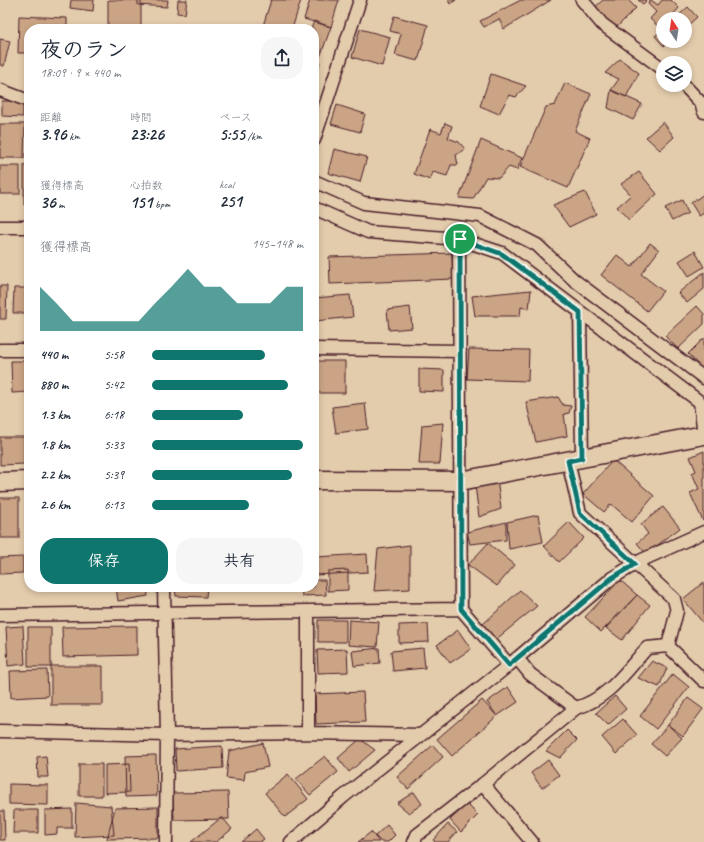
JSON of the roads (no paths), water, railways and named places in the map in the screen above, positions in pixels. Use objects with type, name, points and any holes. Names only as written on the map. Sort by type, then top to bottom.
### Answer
[{"type":"street","points":[[319,125],[360,0]]},
{"type":"street","points":[[582,0],[602,24],[656,64]]},
{"type":"street","points":[[0,90],[24,99]]},
{"type":"street","points":[[691,92],[701,103],[704,112]]},
{"type":"street","points":[[319,183],[364,203],[480,216],[537,245],[574,280],[704,378]]},
{"type":"street","points":[[319,210],[368,232],[460,239],[502,254],[700,402],[704,435],[460,481],[319,480]]},
{"type":"street","points":[[0,227],[24,227]]},
{"type":"street","points":[[460,239],[461,609],[513,661],[576,708]]},
{"type":"street","points":[[580,312],[575,459],[580,513],[674,599],[677,611],[668,646]]},
{"type":"street","points":[[319,349],[460,351]]},
{"type":"street","points":[[0,350],[24,350]]},
{"type":"street","points":[[0,482],[24,481]]},
{"type":"street","points":[[291,842],[343,797],[513,661],[612,578],[635,564],[704,532]]},
{"type":"street","points":[[164,592],[167,735],[166,842]]},
{"type":"street","points":[[0,614],[461,609]]},
{"type":"street","points":[[308,611],[308,733]]},
{"type":"street","points":[[414,842],[417,835],[576,708],[588,705],[603,696],[647,648],[668,646],[704,681]]},
{"type":"street","points":[[0,732],[167,735],[308,733],[421,735]]},
{"type":"street","points":[[482,784],[532,842]]}]
